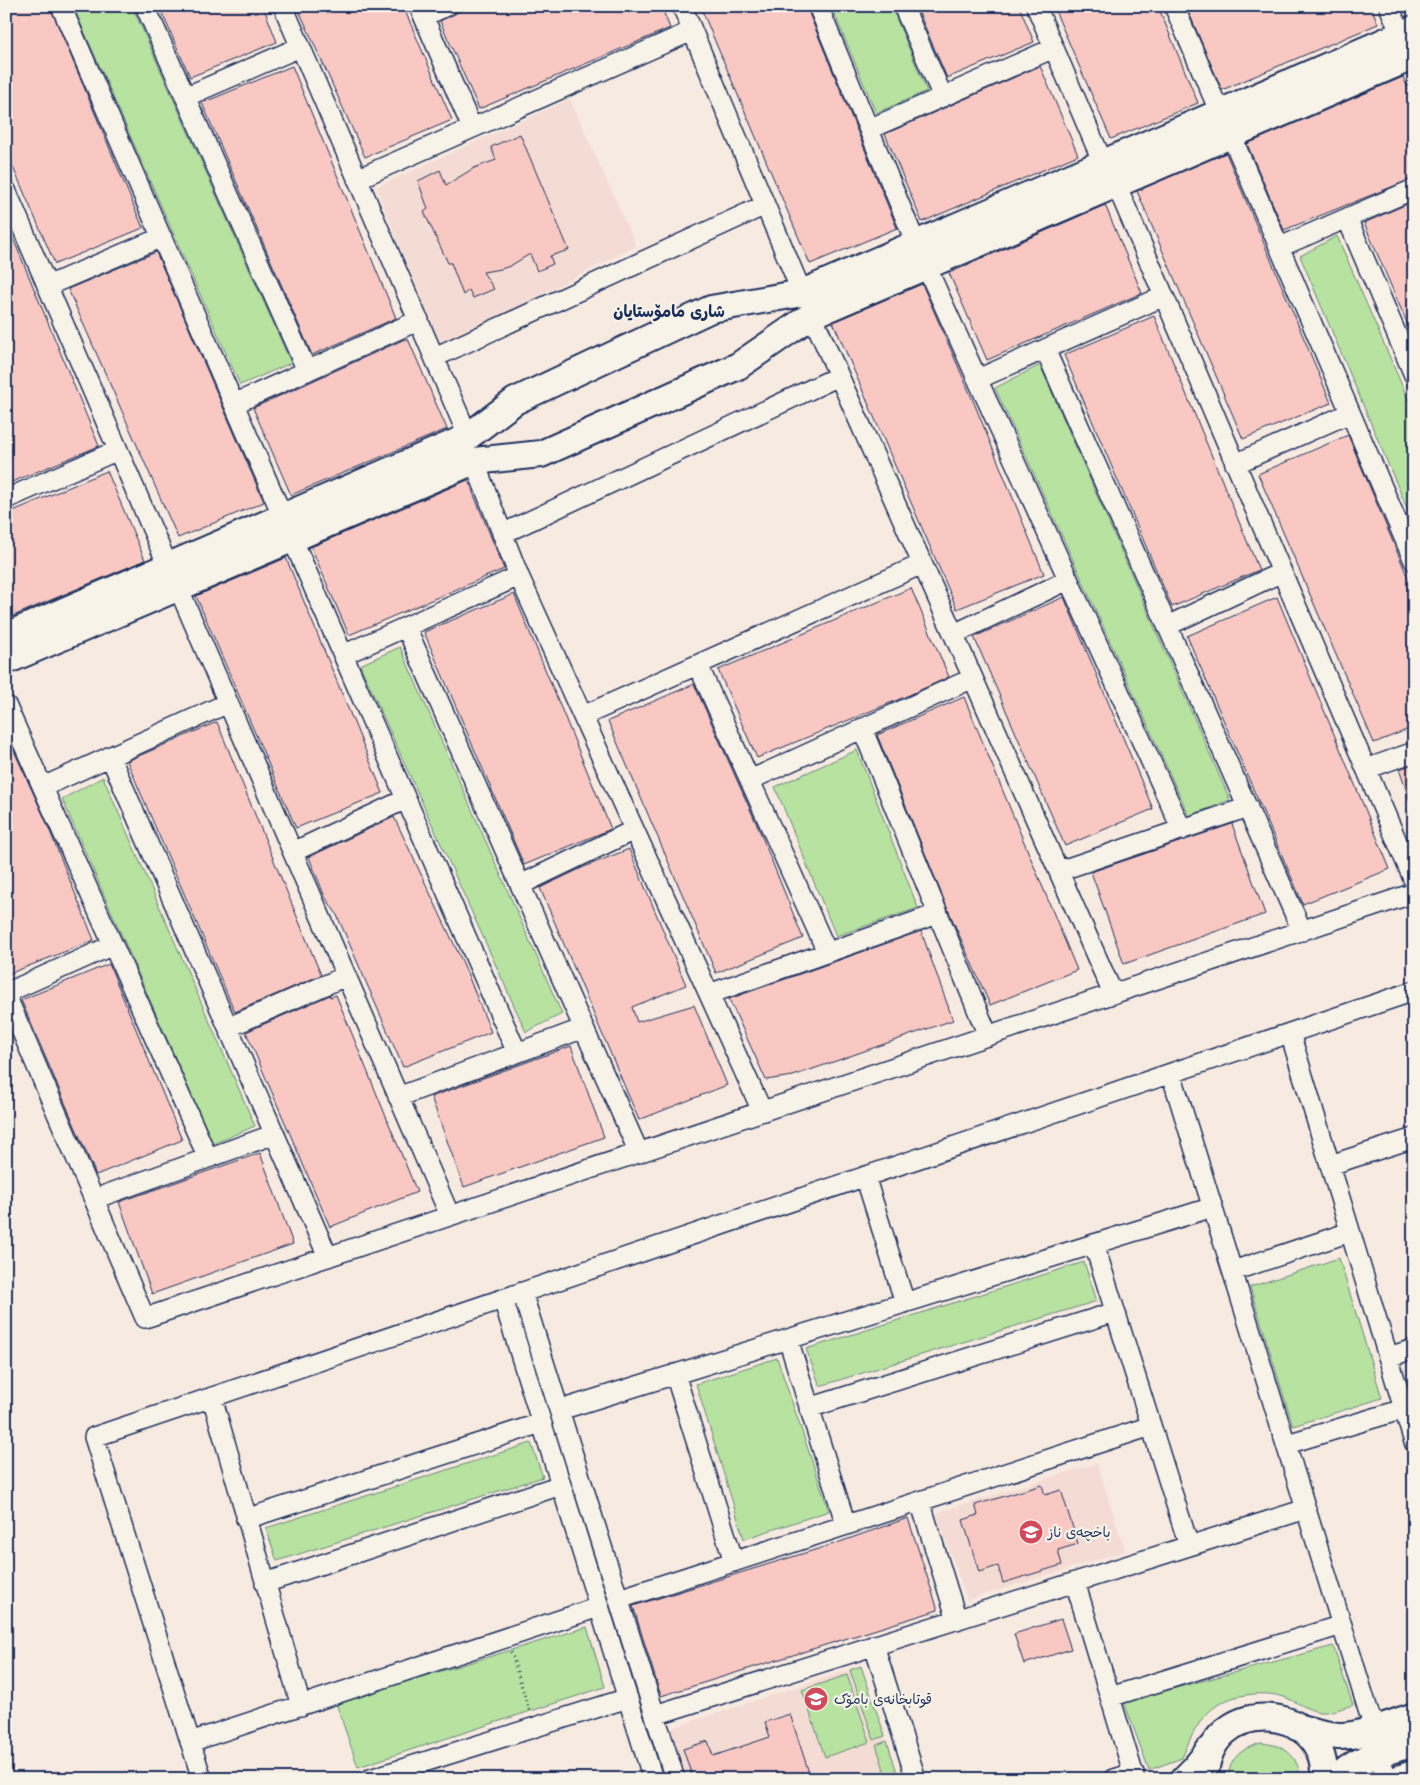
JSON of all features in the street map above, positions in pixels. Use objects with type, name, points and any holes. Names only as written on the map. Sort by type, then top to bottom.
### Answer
[{"type":"street","points":[[61,6],[517,1053]]},
{"type":"street","points":[[145,6],[307,371]]},
{"type":"street","points":[[283,6],[468,436]]},
{"type":"street","points":[[447,6],[422,11],[472,128]]},
{"type":"street","points":[[682,6],[807,304],[1113,994]]},
{"type":"street","points":[[818,6],[921,255],[1182,830]]},
{"type":"street","points":[[903,6],[942,97]]},
{"type":"street","points":[[1036,6],[1164,296],[1414,881]]},
{"type":"street","points":[[1174,6],[1280,247],[1414,562]]},
{"type":"street","points":[[6,661],[173,577],[287,528],[474,461],[541,454],[738,366],[807,304],[1226,124],[1411,48],[1389,6]]},
{"type":"street","points":[[358,179],[692,30]]},
{"type":"street","points":[[185,97],[300,46]]},
{"type":"street","points":[[869,129],[1054,48]]},
{"type":"street","points":[[1280,247],[1414,189]]},
{"type":"street","points":[[6,190],[450,1216]]},
{"type":"street","points":[[435,357],[765,205]]},
{"type":"street","points":[[1347,218],[1414,375]]},
{"type":"street","points":[[48,286],[162,237]]},
{"type":"street","points":[[978,379],[1164,296]]},
{"type":"street","points":[[287,528],[468,436],[515,401],[711,309],[807,304]]},
{"type":"street","points":[[234,404],[419,320]]},
{"type":"street","points":[[1045,349],[1302,931]]},
{"type":"street","points":[[502,534],[839,376]]},
{"type":"street","points":[[1235,464],[1350,413]]},
{"type":"street","points":[[6,499],[118,450]]},
{"type":"street","points":[[474,461],[519,576],[762,1111]]},
{"type":"street","points":[[583,716],[922,564]]},
{"type":"street","points":[[1167,626],[1282,572]]},
{"type":"street","points":[[343,655],[519,576]]},
{"type":"street","points":[[6,636],[173,577]]},
{"type":"street","points":[[954,634],[1068,580]]},
{"type":"street","points":[[406,627],[639,1153]]},
{"type":"street","points":[[698,665],[827,952]]},
{"type":"street","points":[[750,780],[973,678]]},
{"type":"street","points":[[43,787],[228,703]]},
{"type":"street","points":[[6,705],[208,1158]]},
{"type":"street","points":[[862,728],[988,1036]]},
{"type":"street","points":[[1366,769],[1414,752]]},
{"type":"street","points":[[110,756],[328,1257]]},
{"type":"street","points":[[293,852],[406,799]]},
{"type":"street","points":[[1059,871],[1248,807]]},
{"type":"street","points":[[520,885],[634,830]]},
{"type":"street","points":[[113,945],[6,994],[145,1318],[1414,893]]},
{"type":"street","points":[[709,994],[937,914]]},
{"type":"street","points":[[228,1028],[346,976]]},
{"type":"street","points":[[202,1779],[94,1437],[1414,991]]},
{"type":"street","points":[[398,1097],[584,1028]]},
{"type":"street","points":[[1290,1033],[1414,1442]]},
{"type":"street","points":[[1171,1073],[1374,1728]]},
{"type":"street","points":[[94,1199],[275,1134]]},
{"type":"street","points":[[1330,1165],[1414,1138]]},
{"type":"street","points":[[865,1176],[905,1303]]},
{"type":"street","points":[[560,1410],[1213,1207]]},
{"type":"street","points":[[1233,1271],[1350,1232]]},
{"type":"street","points":[[1094,1244],[1189,1546]]},
{"type":"street","points":[[522,1292],[675,1779]]},
{"type":"street","points":[[503,1299],[653,1779]]},
{"type":"street","points":[[809,1408],[1115,1312]]},
{"type":"street","points":[[788,1340],[846,1525]]},
{"type":"street","points":[[1388,1357],[1414,1349]]},
{"type":"street","points":[[675,1374],[734,1562]]},
{"type":"street","points":[[534,1398],[554,1391]]},
{"type":"street","points":[[212,1397],[301,1706]]},
{"type":"street","points":[[1286,1444],[1404,1409]]},
{"type":"street","points":[[246,1519],[542,1423]]},
{"type":"street","points":[[619,1599],[1151,1426]]},
{"type":"street","points":[[265,1583],[561,1485]]},
{"type":"street","points":[[920,1501],[956,1620]]},
{"type":"street","points":[[655,1714],[1306,1509]]},
{"type":"street","points":[[577,1536],[597,1530]]},
{"type":"street","points":[[1075,1582],[1134,1776],[1114,1779]]},
{"type":"street","points":[[190,1742],[599,1607]]},
{"type":"street","points":[[1110,1697],[1342,1625]]},
{"type":"street","points":[[874,1645],[916,1779]]},
{"type":"street","points":[[370,1779],[628,1698]]},
{"type":"street","points":[[1184,1779],[1221,1735],[1235,1724],[1253,1718],[1271,1717],[1325,1735],[1341,1736],[1414,1716]]},
{"type":"street","points":[[1297,1727],[1311,1739],[1320,1754],[1324,1779]]},
{"type":"street","points":[[1205,1779],[1207,1759],[1215,1743]]},
{"type":"street","points":[[1336,1779],[1353,1764],[1362,1759],[1414,1743]]},
{"type":"street","points":[[1379,1754],[1387,1779],[1414,1770]]},
{"type":"path","points":[[6,1474],[9,1482],[6,1491]]},
{"type":"path","points":[[506,1637],[534,1727]]},
{"type":"shaded area","points":[[570,99],[636,246],[440,347],[376,187]]},
{"type":"shaded area","name":"باخچەی ناز","points":[[1097,1463],[1125,1551],[967,1600],[936,1513]]},
{"type":"shaded area","name":"قوتابخانەی بامۆک","points":[[861,1666],[899,1779],[685,1779],[668,1729]]},
{"type":"green space","points":[[73,6],[132,6],[291,363],[240,385]]},
{"type":"green space","points":[[831,6],[891,6],[927,91],[876,113]]},
{"type":"green space","points":[[1337,236],[1414,413],[1414,525],[1300,256]]},
{"type":"green space","points":[[1040,365],[1230,800],[1189,816],[995,388]]},
{"type":"green space","points":[[400,647],[562,1014],[526,1032],[360,665]]},
{"type":"green space","points":[[857,750],[918,908],[836,936],[775,787]]},
{"type":"green space","points":[[103,777],[255,1126],[213,1144],[62,799]]},
{"type":"green space","points":[[1339,1258],[1382,1398],[1293,1426],[1250,1287]]},
{"type":"green space","points":[[1084,1262],[1097,1301],[820,1386],[806,1349]]},
{"type":"green space","points":[[777,1358],[829,1511],[744,1539],[696,1384]]},
{"type":"green space","points":[[531,1443],[543,1477],[277,1561],[266,1528]]},
{"type":"green space","points":[[587,1627],[605,1687],[358,1767],[336,1703]]},
{"type":"green space","points":[[1333,1646],[1353,1705],[1332,1711],[1319,1712],[1284,1697],[1274,1695],[1256,1694],[1233,1698],[1222,1702],[1205,1716],[1192,1735],[1182,1758],[1149,1770],[1124,1702]]},
{"type":"green space","points":[[861,1666],[885,1736],[874,1740],[850,1670]]},
{"type":"green space","points":[[847,1675],[870,1742],[825,1757],[802,1690]]},
{"type":"green space","points":[[887,1741],[899,1779],[887,1779],[876,1745]]},
{"type":"green space","points":[[1261,1743],[1277,1746],[1288,1752],[1296,1763],[1301,1779],[1228,1779],[1231,1765],[1238,1755],[1242,1751]]},
{"type":"building","points":[[16,6],[50,6],[143,228],[55,264],[6,151],[6,10]]},
{"type":"building","points":[[159,6],[263,6],[277,42],[190,77]]},
{"type":"building","points":[[297,6],[403,6],[452,120],[365,157]]},
{"type":"building","points":[[471,6],[661,6],[670,28],[479,109],[440,21]]},
{"type":"building","points":[[700,6],[806,6],[897,228],[810,264]]},
{"type":"building","points":[[916,6],[1019,6],[1034,42],[947,78]]},
{"type":"building","points":[[1053,6],[1158,6],[1198,103],[1111,139]]},
{"type":"building","points":[[1186,6],[1371,6],[1378,24],[1222,90]]},
{"type":"building","points":[[292,66],[396,318],[312,355],[202,103]]},
{"type":"building","points":[[1040,66],[1078,155],[922,222],[885,134]]},
{"type":"building","points":[[1403,77],[1414,102],[1414,178],[1284,230],[1247,144]]},
{"type":"building","points":[[520,134],[569,250],[550,256],[553,264],[537,271],[530,254],[510,266],[483,272],[494,289],[473,298],[469,290],[463,295],[451,263],[448,263],[424,212],[428,209],[418,181],[440,170],[446,185],[474,168],[496,160],[491,147]]},
{"type":"building","points":[[1226,153],[1331,403],[1243,439],[1137,191]]},
{"type":"building","points":[[1414,201],[1414,339],[1364,223]]},
{"type":"building","points":[[1105,205],[1142,293],[987,360],[949,273]]},
{"type":"building","points":[[6,221],[99,446],[12,482],[6,467]]},
{"type":"building","points":[[156,252],[264,502],[178,538],[68,289]]},
{"type":"building","points":[[922,284],[972,398],[1044,574],[957,609],[833,322]]},
{"type":"building","points":[[1154,316],[1259,570],[1172,607],[1064,355]]},
{"type":"building","points":[[408,339],[447,429],[291,495],[253,408]]},
{"type":"building","points":[[1348,435],[1414,592],[1414,727],[1374,743],[1258,474]]},
{"type":"building","points":[[107,471],[145,560],[6,619],[6,514]]},
{"type":"building","points":[[468,480],[504,569],[349,635],[311,547]]},
{"type":"building","points":[[286,558],[383,793],[296,828],[196,596]]},
{"type":"building","points":[[911,588],[949,677],[757,758],[718,670]]},
{"type":"building","points":[[514,594],[611,829],[524,865],[424,632]]},
{"type":"building","points":[[1064,597],[1153,809],[1065,846],[974,637]]},
{"type":"building","points":[[1277,597],[1390,869],[1303,904],[1187,636]]},
{"type":"building","points":[[694,684],[758,827],[803,938],[716,973],[608,721]]},
{"type":"building","points":[[964,697],[1077,970],[990,1005],[946,905],[877,735]]},
{"type":"building","points":[[217,722],[321,975],[235,1012],[127,761]]},
{"type":"building","points":[[6,733],[45,819],[94,940],[6,975]]},
{"type":"building","points":[[1414,764],[1414,807],[1412,807],[1399,769]]},
{"type":"building","points":[[394,817],[463,963],[491,1032],[403,1067],[336,913],[325,897],[309,857]]},
{"type":"building","points":[[1232,824],[1265,914],[1124,964],[1091,872]]},
{"type":"building","points":[[629,849],[686,985],[632,1007],[637,1022],[694,1005],[727,1085],[639,1120],[540,888],[584,867]]},
{"type":"building","points":[[921,931],[953,1020],[793,1076],[766,1080],[729,999]]},
{"type":"building","points":[[109,964],[182,1140],[96,1175],[21,1000]]},
{"type":"building","points":[[330,995],[330,997],[336,995],[417,1192],[330,1227],[246,1032]]},
{"type":"building","points":[[571,1046],[604,1137],[464,1187],[431,1097]]},
{"type":"building","points":[[260,1153],[293,1244],[152,1294],[119,1202]]},
{"type":"building","points":[[1042,1485],[1045,1495],[1061,1490],[1078,1544],[1058,1550],[1062,1565],[1003,1583],[998,1566],[979,1572],[963,1520],[978,1515],[975,1505]]},
{"type":"building","points":[[908,1518],[938,1610],[661,1696],[633,1606],[834,1544]]},
{"type":"building","points":[[1061,1619],[1071,1649],[1024,1664],[1014,1634]]},
{"type":"building","points":[[790,1714],[811,1779],[693,1779],[683,1749],[708,1741],[713,1756],[770,1737],[765,1722]]},
{"type":"place","name":"باخچەی ناز","points":[[1031,1532]]},
{"type":"place","name":"قوتابخانەی بامۆک","points":[[816,1699]]},
{"type":"district","name":"شاری مامۆستایان","points":[[669,311]]}]
